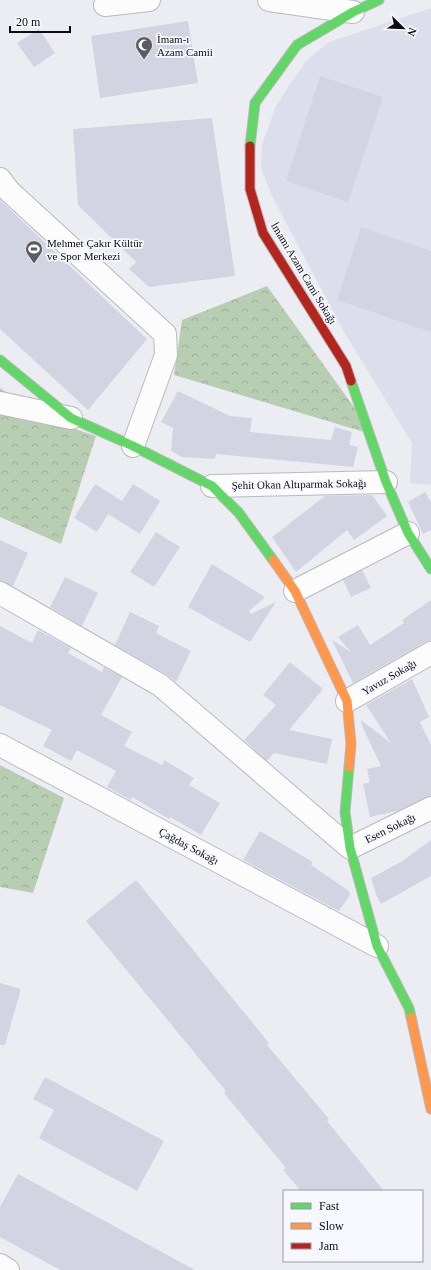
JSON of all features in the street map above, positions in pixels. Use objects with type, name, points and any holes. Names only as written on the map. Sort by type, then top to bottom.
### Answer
[{"type":"main road","name":"İmamı Azam Cami Sokağı","points":[[379,0],[353,12],[297,45],[255,103],[250,142],[250,189],[263,233],[346,366],[386,482],[408,533],[431,569]]},
{"type":"main road","points":[[0,360],[71,418],[133,446],[212,486],[240,513],[296,591],[347,701],[351,744],[345,812],[350,848],[377,946],[409,1008],[431,1109]]},
{"type":"street","points":[[105,5],[149,0]]},
{"type":"street","points":[[270,0],[353,12]]},
{"type":"street","points":[[0,179],[9,191],[165,334],[166,355],[133,446]]},
{"type":"street","points":[[0,403],[71,418]]},
{"type":"street","name":"Şehit Okan Altıparmak Sokağı","points":[[212,486],[386,482]]},
{"type":"street","points":[[296,591],[408,533]]},
{"type":"street","points":[[0,594],[160,685],[350,848]]},
{"type":"street","name":"Yavuz Sokağı","points":[[347,701],[431,652]]},
{"type":"street","name":"Çağdaş Sokağı","points":[[0,745],[377,946]]},
{"type":"street","name":"Esen Sokağı","points":[[350,848],[431,808]]},
{"type":"street","points":[[0,1265],[8,1270]]},
{"type":"shaded area","points":[[431,8],[431,485],[410,483],[412,443],[344,332],[272,196],[261,168],[262,145],[275,108],[289,85],[308,59],[329,42]]},
{"type":"green space","points":[[267,286],[374,435],[174,375],[182,320]]},
{"type":"green space","points":[[0,388],[48,420],[96,436],[61,544],[0,517]]},
{"type":"green space","points":[[0,765],[64,798],[33,893],[0,887]]},
{"type":"building","name":"İmam-ı Azam Camii","points":[[188,21],[198,83],[100,98],[91,36]]},
{"type":"building","points":[[39,29],[55,53],[34,67],[17,43]]},
{"type":"building","points":[[320,76],[383,97],[348,202],[286,181]]},
{"type":"building","points":[[212,118],[235,276],[149,287],[129,269],[136,262],[78,205],[73,129]]},
{"type":"building","name":"Mehmet Çakır Kültür ve Spor Merkezi","points":[[0,200],[147,339],[88,410],[0,329]]},
{"type":"building","points":[[361,227],[431,251],[431,332],[337,300]]},
{"type":"building","points":[[178,391],[230,416],[252,418],[250,432],[331,440],[335,427],[352,432],[349,445],[358,447],[353,467],[216,454],[215,459],[182,457],[171,451],[173,428],[161,422]]},
{"type":"building","points":[[95,484],[122,501],[133,484],[160,501],[140,534],[108,514],[97,532],[74,518]]},
{"type":"building","points":[[425,492],[431,502],[431,530],[423,534],[408,502]]},
{"type":"building","points":[[372,495],[387,516],[354,540],[347,530],[296,572],[272,537],[325,496]]},
{"type":"building","points":[[156,532],[180,547],[154,587],[130,572]]},
{"type":"building","points":[[0,540],[28,553],[13,586],[0,581]]},
{"type":"building","points":[[212,564],[265,597],[249,611],[251,614],[276,602],[250,642],[188,607]]},
{"type":"building","points":[[362,570],[371,588],[351,597],[343,580]]},
{"type":"building","points":[[65,577],[98,593],[82,626],[50,607]]},
{"type":"building","points":[[431,600],[431,641],[425,642],[353,683],[332,640],[351,652],[338,637],[358,625],[370,645],[404,623],[402,620]]},
{"type":"building","points":[[130,612],[159,626],[156,633],[191,651],[176,682],[166,674],[115,645]]},
{"type":"building","points":[[0,626],[32,643],[38,630],[71,648],[68,653],[102,672],[104,667],[122,677],[101,715],[132,732],[124,746],[162,765],[164,760],[194,778],[189,785],[220,803],[201,835],[170,817],[169,819],[132,797],[131,800],[107,787],[116,771],[77,750],[71,761],[43,746],[52,730],[0,705]]},
{"type":"building","points":[[290,662],[323,689],[289,730],[332,739],[327,764],[274,753],[267,761],[244,740],[276,705],[263,695]]},
{"type":"building","points":[[412,679],[429,717],[420,722],[431,745],[431,796],[397,811],[370,817],[363,784],[370,782],[367,769],[381,766],[362,726],[361,720],[391,743],[366,705]]},
{"type":"building","points":[[260,831],[313,862],[311,865],[349,891],[350,895],[339,911],[243,860]]},
{"type":"building","points":[[431,840],[431,876],[381,904],[371,878],[401,862]]},
{"type":"building","points":[[136,880],[269,1043],[267,1045],[329,1119],[327,1121],[383,1190],[300,1190],[283,1170],[286,1168],[224,1093],[226,1091],[86,921]]},
{"type":"building","points":[[0,983],[21,989],[5,1045],[0,1045]]},
{"type":"building","points":[[45,1077],[164,1141],[137,1191],[39,1138],[54,1110],[33,1099]]},
{"type":"building","points":[[18,1174],[195,1270],[60,1270],[0,1237],[0,1207]]},
{"type":"traffic: fast","points":[[250,146],[255,103],[297,45],[353,12],[379,0]]},
{"type":"traffic: fast","points":[[0,360],[71,418],[133,446],[212,486],[239,513],[273,560]]},
{"type":"traffic: fast","points":[[351,381],[386,482],[408,533],[431,569]]},
{"type":"traffic: fast","points":[[349,767],[345,812],[350,848],[377,946],[409,1008],[411,1017]]},
{"type":"traffic: slow","points":[[273,560],[295,591],[347,701],[351,744],[349,767]]},
{"type":"traffic: slow","points":[[411,1017],[431,1109]]},
{"type":"traffic: jam","points":[[250,146],[250,189],[263,233],[346,366],[351,381]]},
{"type":"place","name":"İmam-ı Azam Camii","points":[[144,60]]},
{"type":"place","name":"Mehmet Çakır Kültür ve Spor Merkezi","points":[[34,264]]}]
